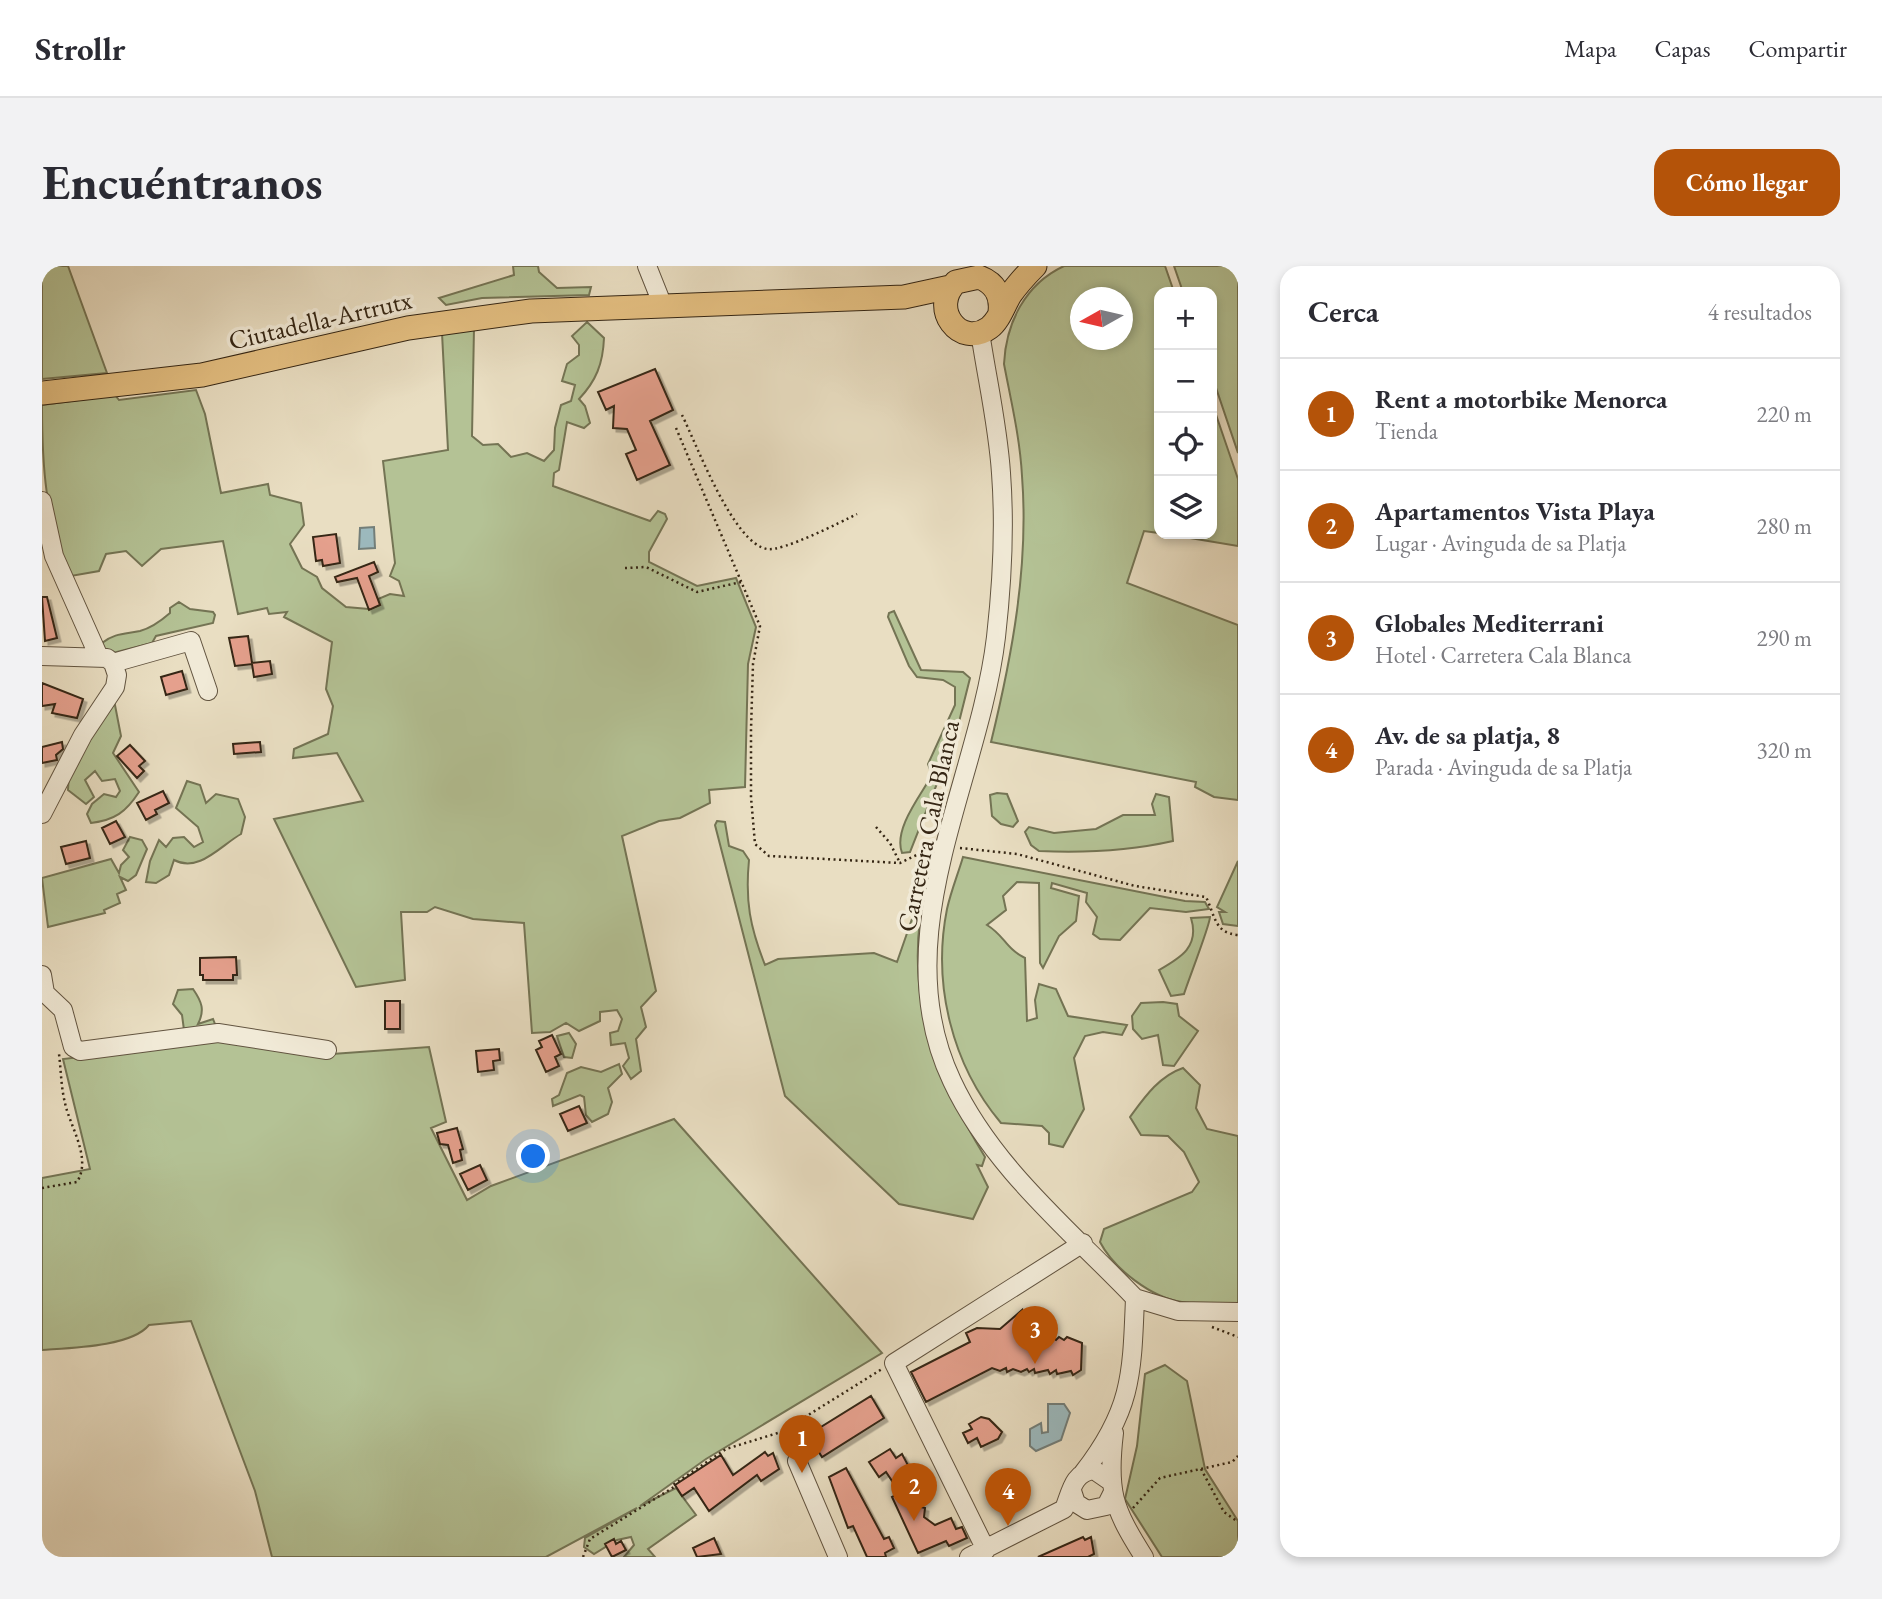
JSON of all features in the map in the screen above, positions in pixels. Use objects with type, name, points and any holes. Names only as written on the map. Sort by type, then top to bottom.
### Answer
[{"type":"main road","points":[[905,297],[950,287],[964,278],[1007,276],[1033,266]]},
{"type":"main road","points":[[950,287],[944,303],[945,312],[955,327],[963,331],[980,332],[996,321],[1033,266]]},
{"type":"main road","points":[[985,279],[998,293],[1000,312]]},
{"type":"main road","name":"Ciutadella-Artrutx","points":[[42,393],[202,375],[438,323],[531,311],[905,297]]},
{"type":"main road","points":[[905,297],[945,312]]},
{"type":"street","points":[[647,266],[663,306]]},
{"type":"street","name":"Carretera Cala Blanca","points":[[980,332],[1002,476],[999,599],[989,678],[953,845],[929,930],[929,1000],[941,1054],[951,1079],[983,1135],[1018,1177],[1135,1298]]},
{"type":"street","points":[[42,501],[54,556],[106,660],[117,675],[115,687],[83,735],[42,814]]},
{"type":"street","points":[[42,656],[106,660],[191,641],[208,691]]},
{"type":"street","points":[[44,984],[63,1010],[73,1047],[80,1051],[218,1033],[327,1049]]},
{"type":"street","points":[[1083,1243],[894,1363],[978,1553],[1064,1509],[1076,1478],[1083,1473],[1115,1429],[1129,1391],[1135,1298],[1178,1311],[1238,1312]]},
{"type":"street","points":[[1115,1429],[1111,1488],[1118,1515],[1144,1557]]},
{"type":"street","points":[[797,1461],[838,1557]]},
{"type":"street","points":[[1083,1473],[1100,1472],[1111,1488]]},
{"type":"street","points":[[1072,1490],[1076,1503],[1087,1510],[1100,1509],[1111,1488]]},
{"type":"path","points":[[682,415],[733,523],[758,546],[774,550],[857,514]]},
{"type":"path","points":[[676,428],[760,626],[753,664],[751,730],[755,844],[769,856],[901,863],[932,847],[953,845],[1017,854],[1135,886],[1206,897],[1216,926],[1227,934],[1238,935]]},
{"type":"path","points":[[625,568],[646,567],[697,592],[741,582]]},
{"type":"path","points":[[876,827],[890,843],[901,863]]},
{"type":"path","points":[[42,1188],[77,1182],[81,1176],[77,1137],[65,1104],[57,1043]]},
{"type":"path","points":[[583,1557],[590,1539],[674,1487],[673,1485],[726,1449],[781,1432],[894,1363]]},
{"type":"path","points":[[781,1432],[793,1448],[797,1461]]},
{"type":"path","points":[[1128,1513],[1160,1478],[1231,1462],[1238,1456]]},
{"type":"path","points":[[1201,1469],[1224,1512],[1238,1522]]},
{"type":"green space","points":[[42,266],[68,266],[107,373],[42,379]]},
{"type":"green space","points":[[513,266],[538,266],[539,272],[557,288],[591,287],[589,295],[482,298],[446,305],[439,298],[514,275]]},
{"type":"green space","points":[[1064,266],[1165,266],[1172,287],[1154,287],[1154,532],[1144,531],[1127,583],[1238,625],[1238,800],[1214,797],[1195,787],[1196,782],[991,742],[1012,644],[1023,543],[1021,462],[1004,364],[1014,320],[1020,306],[1038,283]]},
{"type":"green space","points":[[1174,266],[1238,266],[1238,453],[1217,391],[1217,287],[1181,287]]},
{"type":"green space","points":[[587,322],[604,338],[597,371],[590,386],[579,399],[585,406],[590,423],[584,428],[567,422],[559,470],[554,473],[553,486],[650,521],[658,511],[665,514],[667,519],[649,552],[649,562],[697,586],[736,578],[756,627],[748,664],[745,787],[709,790],[710,803],[680,818],[659,821],[622,836],[656,991],[641,1007],[646,1027],[636,1039],[641,1071],[631,1079],[623,1066],[629,1058],[625,1043],[611,1045],[610,1033],[618,1031],[622,1019],[617,1010],[600,1012],[600,1021],[579,1031],[566,1023],[550,1032],[532,1033],[524,923],[473,919],[435,907],[427,912],[401,912],[405,980],[356,987],[274,819],[363,801],[337,753],[293,758],[294,749],[328,734],[333,706],[326,689],[332,642],[284,617],[287,612],[269,614],[267,608],[238,614],[223,541],[161,549],[142,566],[126,551],[106,554],[99,571],[71,576],[62,556],[50,514],[43,449],[42,405],[115,395],[119,400],[196,390],[205,414],[221,493],[268,484],[270,495],[301,503],[304,525],[290,544],[302,568],[317,577],[322,588],[346,607],[369,609],[380,605],[378,599],[390,594],[404,596],[399,581],[390,576],[395,563],[383,461],[448,450],[442,333],[474,328],[472,436],[483,445],[498,444],[511,457],[527,453],[544,461],[554,450],[555,428],[561,405],[571,401],[575,385],[562,381],[567,364],[579,355],[579,345],[572,336]]},
{"type":"green space","points":[[1217,418],[1238,479],[1238,546],[1196,539],[1217,539]]},
{"type":"green space","points":[[179,602],[190,609],[213,612],[213,623],[156,636],[152,643],[113,653],[102,648],[102,643],[111,637],[140,631],[156,624]]},
{"type":"green space","points":[[894,611],[921,670],[963,672],[970,678],[955,738],[910,852],[902,853],[901,834],[915,802],[932,775],[928,764],[955,705],[955,687],[943,680],[917,677],[909,666],[888,617],[889,613]]},
{"type":"green space","points":[[114,700],[121,736],[113,753],[139,792],[119,814],[91,823],[87,814],[92,804],[104,794],[116,797],[120,791],[115,779],[102,781],[95,771],[85,780],[94,797],[86,804],[68,790],[69,777],[84,742]]},
{"type":"green space","points":[[187,781],[200,785],[206,803],[216,794],[238,799],[245,817],[241,834],[201,861],[183,863],[174,860],[169,875],[156,883],[146,882],[150,861],[159,840],[166,847],[173,838],[184,837],[194,847],[203,842],[198,827],[176,808]]},
{"type":"green space","points":[[1007,794],[1018,821],[1013,827],[1001,824],[992,816],[990,795]]},
{"type":"green space","points":[[1156,794],[1169,797],[1173,841],[1106,850],[1039,851],[1031,845],[1025,832],[1029,827],[1054,833],[1096,829],[1123,815],[1155,815],[1152,804]]},
{"type":"green space","points":[[717,821],[725,822],[729,846],[743,851],[749,860],[750,914],[765,965],[778,959],[874,953],[897,962],[913,916],[920,919],[919,984],[923,1014],[941,1072],[953,1100],[985,1157],[982,1166],[977,1165],[988,1187],[973,1219],[899,1204],[785,1096],[715,825]]},
{"type":"green space","points":[[130,837],[142,840],[147,849],[136,875],[128,881],[120,877],[126,890],[117,894],[120,903],[104,910],[105,913],[48,927],[42,878],[111,859],[119,873],[121,865],[129,857],[123,850]]},
{"type":"green space","points":[[963,857],[1185,901],[1205,902],[1209,909],[1186,912],[1150,908],[1120,940],[1100,939],[1093,934],[1097,917],[1086,902],[1087,893],[1052,883],[1051,888],[1079,896],[1076,921],[1059,936],[1043,968],[1040,963],[1039,883],[1017,882],[1003,896],[1006,910],[987,925],[1025,958],[1027,1021],[1037,1018],[1035,1000],[1039,984],[1056,989],[1068,1016],[1127,1025],[1122,1035],[1103,1032],[1085,1036],[1074,1058],[1084,1109],[1063,1147],[1049,1144],[1049,1133],[1042,1126],[1001,1123],[984,1100],[958,1050],[950,1022],[942,966],[947,909]]},
{"type":"green space","points":[[1238,861],[1238,926],[1223,924],[1219,912],[1225,912],[1217,907]]},
{"type":"green space","points":[[1210,917],[1184,994],[1171,996],[1159,970],[1181,956],[1190,944],[1193,937],[1191,918]]},
{"type":"green space","points":[[193,989],[202,1006],[198,1024],[213,1019],[215,1024],[209,1031],[184,1030],[182,1015],[173,1004],[178,990]]},
{"type":"green space","points":[[1141,1003],[1177,1004],[1179,1016],[1198,1031],[1174,1066],[1163,1065],[1158,1035],[1142,1039],[1133,1029],[1132,1016]]},
{"type":"green space","points":[[569,1033],[576,1044],[572,1058],[564,1057],[557,1036]]},
{"type":"green space","points":[[221,1040],[332,1054],[429,1047],[446,1122],[431,1128],[467,1200],[491,1186],[674,1119],[882,1353],[706,1459],[640,1506],[676,1488],[696,1515],[648,1549],[655,1557],[624,1557],[634,1545],[631,1537],[617,1540],[594,1554],[584,1547],[585,1538],[637,1508],[546,1557],[272,1557],[255,1491],[191,1321],[149,1325],[129,1338],[115,1342],[42,1350],[42,1178],[90,1169],[63,1059]]},
{"type":"green space","points":[[619,1064],[622,1074],[608,1088],[612,1102],[608,1114],[592,1122],[586,1115],[584,1097],[580,1095],[553,1106],[552,1099],[559,1095],[567,1073],[581,1067],[601,1072]]},
{"type":"green space","points":[[1183,1068],[1200,1085],[1196,1108],[1207,1129],[1238,1136],[1238,1303],[1189,1303],[1158,1295],[1124,1272],[1100,1242],[1104,1229],[1192,1192],[1199,1182],[1184,1152],[1168,1136],[1141,1135],[1130,1117],[1159,1082]]},
{"type":"green space","points":[[1165,1365],[1187,1381],[1205,1469],[1238,1521],[1238,1557],[1162,1557],[1125,1499],[1137,1446],[1145,1374]]},
{"type":"water","points":[[374,527],[375,548],[359,549],[360,528]]},
{"type":"water","points":[[1048,1404],[1064,1404],[1070,1413],[1061,1440],[1036,1451],[1030,1446],[1030,1429],[1041,1423],[1042,1433],[1048,1432]]},
{"type":"building","points":[[655,369],[673,410],[650,421],[670,465],[637,480],[626,454],[636,450],[627,429],[613,428],[614,406],[606,410],[598,392]]},
{"type":"building","points":[[336,534],[340,563],[323,566],[322,560],[316,561],[313,537]]},
{"type":"building","points":[[374,562],[378,572],[369,576],[380,605],[369,610],[357,578],[337,582],[335,577]]},
{"type":"building","points":[[42,597],[47,597],[57,638],[45,641]]},
{"type":"building","points":[[248,636],[252,663],[270,661],[272,674],[254,677],[252,664],[235,666],[229,638]]},
{"type":"building","points":[[182,671],[187,689],[166,695],[161,677]]},
{"type":"building","points":[[42,683],[83,699],[77,718],[52,713],[55,704],[42,706]]},
{"type":"building","points":[[62,742],[63,749],[56,755],[57,760],[42,763],[42,747]]},
{"type":"building","points":[[260,742],[261,752],[234,754],[233,744]]},
{"type":"building","points":[[130,745],[145,761],[139,766],[144,771],[137,778],[117,756]]},
{"type":"building","points":[[163,791],[169,803],[155,810],[157,814],[146,820],[137,803]]},
{"type":"building","points":[[116,821],[125,837],[110,844],[102,828]]},
{"type":"building","points":[[86,841],[90,858],[66,864],[61,847]]},
{"type":"building","points":[[236,957],[237,975],[233,975],[233,980],[203,980],[203,975],[200,975],[200,958]]},
{"type":"building","points":[[385,1001],[400,1001],[400,1029],[385,1029]]},
{"type":"building","points":[[552,1035],[561,1054],[555,1057],[559,1066],[546,1072],[536,1050],[542,1047],[539,1041]]},
{"type":"building","points":[[499,1049],[500,1060],[493,1061],[494,1070],[478,1072],[476,1051]]},
{"type":"building","points":[[579,1106],[587,1123],[568,1131],[560,1114]]},
{"type":"building","points":[[457,1128],[463,1149],[460,1150],[462,1160],[453,1163],[448,1145],[440,1144],[437,1133]]},
{"type":"building","points":[[480,1165],[487,1180],[468,1190],[460,1174]]},
{"type":"building","points":[[1022,1310],[1021,1329],[1035,1340],[1038,1336],[1042,1340],[1052,1337],[1056,1340],[1059,1337],[1064,1340],[1067,1337],[1082,1343],[1081,1370],[1073,1375],[1071,1371],[1057,1374],[1056,1370],[1050,1374],[1048,1370],[1035,1373],[1034,1369],[1021,1372],[1013,1369],[1007,1372],[1006,1368],[1000,1371],[992,1368],[926,1402],[911,1372],[970,1342],[966,1333],[977,1328],[1000,1329]]},
{"type":"building","points":[[871,1396],[884,1418],[822,1457],[808,1435]]},
{"type":"building","points":[[981,1417],[989,1419],[1002,1432],[998,1439],[981,1447],[977,1438],[968,1443],[963,1433],[972,1429],[969,1424]]},
{"type":"building","points":[[890,1449],[896,1458],[902,1454],[910,1469],[903,1473],[912,1493],[919,1494],[917,1506],[925,1508],[924,1517],[935,1525],[951,1518],[956,1529],[962,1527],[967,1538],[949,1546],[946,1541],[918,1553],[892,1497],[900,1493],[886,1472],[879,1477],[869,1462]]},
{"type":"building","points":[[765,1452],[768,1456],[773,1453],[779,1469],[761,1481],[757,1475],[709,1511],[694,1488],[682,1496],[675,1485],[721,1455],[733,1475]]},
{"type":"building","points":[[846,1468],[884,1539],[889,1537],[894,1548],[885,1553],[886,1557],[867,1557],[853,1526],[848,1528],[829,1477]]},
{"type":"building","points":[[1083,1537],[1085,1540],[1091,1537],[1094,1554],[1088,1557],[1038,1557]]},
{"type":"building","points":[[714,1538],[721,1554],[697,1557],[693,1548]]},
{"type":"building","points":[[614,1539],[616,1544],[621,1541],[626,1550],[612,1557],[605,1544]]},
{"type":"place","name":"Globales Mediterrani","points":[[1035,1364]]},
{"type":"place","name":"Rent a motorbike Menorca","points":[[802,1473]]},
{"type":"place","name":"Apartamentos Vista Playa","points":[[914,1521]]},
{"type":"place","name":"Av. de sa platja, 8","points":[[1008,1526]]}]
